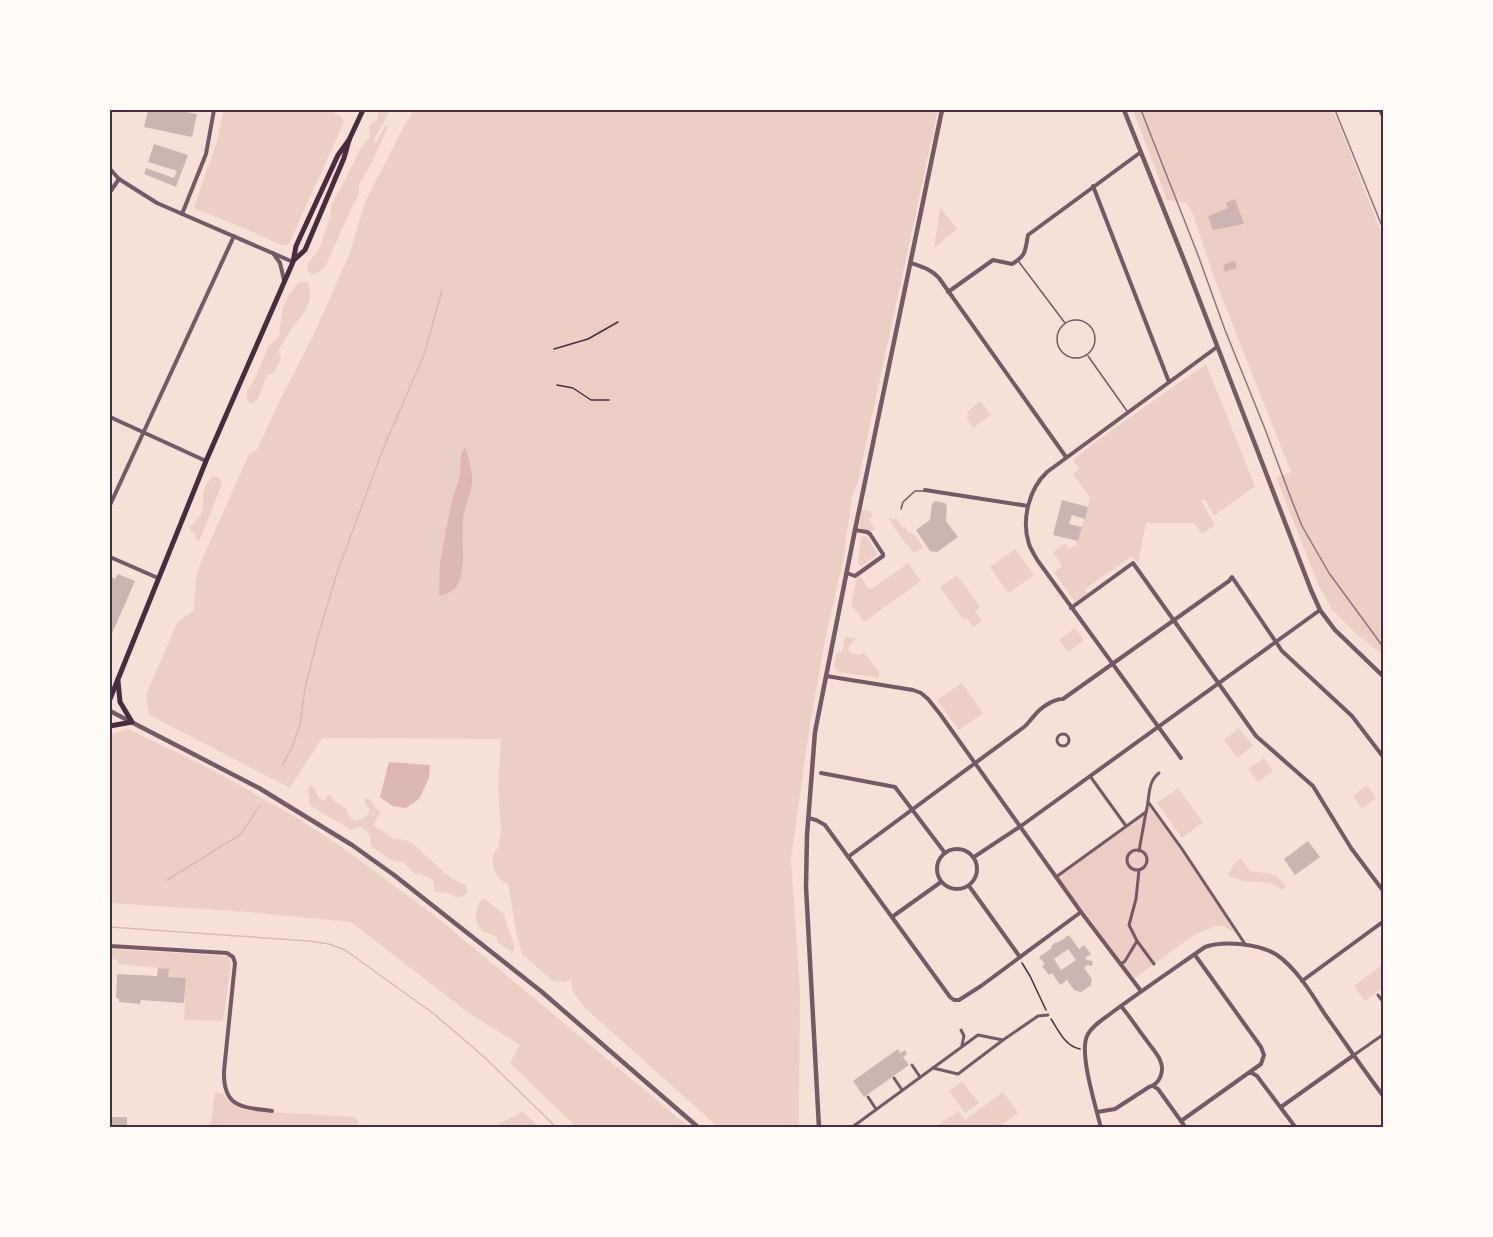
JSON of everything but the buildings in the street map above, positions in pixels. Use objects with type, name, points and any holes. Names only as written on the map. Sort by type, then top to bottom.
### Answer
[{"type":"main road","points":[[293,262],[306,250],[363,110]]},
{"type":"main road","points":[[110,699],[206,461],[293,262],[296,246],[338,155],[349,140]]},
{"type":"main road","points":[[110,726],[132,722],[120,702],[118,683],[120,673]]},
{"type":"street","points":[[182,214],[206,153],[214,110]]},
{"type":"street","points":[[819,1128],[806,886],[808,818],[815,732],[942,110]]},
{"type":"street","points":[[1124,110],[1320,610],[1335,630],[1383,677]]},
{"type":"street","points":[[1380,110],[1383,118]]},
{"type":"street","points":[[948,292],[993,260],[1012,264],[1018,260],[1024,255],[1028,235],[1141,152]]},
{"type":"street","points":[[110,169],[119,178],[157,203],[293,262]]},
{"type":"street","points":[[110,192],[119,178]]},
{"type":"street","points":[[1093,186],[1169,382]]},
{"type":"street","points":[[110,505],[234,236]]},
{"type":"street","points":[[273,252],[280,263],[284,280]]},
{"type":"street","points":[[911,263],[933,272],[1066,457]]},
{"type":"street","points":[[1181,758],[1050,578],[1029,544],[1026,527],[1032,492],[1041,477],[1216,347]]},
{"type":"street","points":[[110,417],[206,461]]},
{"type":"street","points":[[925,490],[1029,506]]},
{"type":"street","points":[[847,573],[855,576],[884,554],[870,534],[855,530]]},
{"type":"street","points":[[110,556],[158,578]]},
{"type":"street","points":[[1071,608],[1133,563],[1256,736],[1313,786],[1351,848],[1383,892]]},
{"type":"street","points":[[848,857],[1028,724],[1035,714],[1056,699],[1062,699],[1174,621],[1232,577],[1282,651],[1352,716],[1383,758]]},
{"type":"street","points":[[974,857],[1021,826],[1320,610]]},
{"type":"street","points":[[825,676],[921,693],[933,705],[976,763],[1081,912],[1141,992]]},
{"type":"street","points":[[110,711],[259,788],[337,835],[394,875],[569,1013],[699,1128]]},
{"type":"street","points":[[1061,734],[1069,737],[1065,746],[1057,742],[1061,734]]},
{"type":"street","points":[[811,771],[895,787],[945,853]]},
{"type":"street","points":[[1139,851],[1149,803],[1150,783],[1160,773]]},
{"type":"street","points":[[1090,776],[1126,826]]},
{"type":"street","points":[[1149,803],[1246,946]]},
{"type":"street","points":[[1056,876],[1146,812]]},
{"type":"street","points":[[808,818],[825,825],[954,1000],[959,1000],[981,986],[1081,912]]},
{"type":"street","points":[[951,850],[964,850],[974,857],[978,870],[977,876],[969,886],[958,890],[951,889],[941,882],[937,870],[940,857],[945,853],[951,850]]},
{"type":"street","points":[[1134,851],[1144,854],[1147,860],[1144,867],[1139,870],[1132,869],[1127,861],[1129,854],[1134,851]]},
{"type":"street","points":[[1139,870],[1136,899],[1129,925],[1137,941],[1154,964]]},
{"type":"street","points":[[892,917],[941,882]]},
{"type":"street","points":[[969,886],[1020,957]]},
{"type":"street","points":[[1302,981],[1383,921]]},
{"type":"street","points":[[1121,964],[1137,941]]},
{"type":"street","points":[[1101,1128],[1084,1050],[1090,1030],[1205,947],[1213,944],[1225,943],[1261,948],[1278,956],[1286,963],[1302,981],[1383,1097]]},
{"type":"street","points":[[110,946],[227,953],[233,957],[235,963],[224,1088],[230,1099],[238,1105],[272,1111]]},
{"type":"street","points":[[1181,1121],[1261,1064],[1264,1055],[1263,1049],[1195,954]]},
{"type":"street","points":[[1378,995],[1383,1003]]},
{"type":"street","points":[[1097,1112],[1115,1109],[1154,1086],[1163,1070],[1161,1061],[1121,1006]]},
{"type":"street","points":[[933,1068],[958,1074],[1038,1016],[1048,1015]]},
{"type":"street","points":[[960,1030],[964,1036],[962,1047]]},
{"type":"street","points":[[1281,1107],[1383,1034]]},
{"type":"street","points":[[851,1128],[978,1035],[1003,1040]]},
{"type":"street","points":[[912,1065],[920,1077]]},
{"type":"street","points":[[1248,1074],[1252,1073],[1257,1076],[1296,1128]]},
{"type":"street","points":[[894,1078],[902,1090]]},
{"type":"street","points":[[1154,1086],[1186,1128]]},
{"type":"street","points":[[868,1097],[876,1108]]},
{"type":"lane","points":[[1018,260],[1065,323]]},
{"type":"lane","points":[[1081,320],[1093,329],[1096,343],[1087,356],[1072,358],[1060,350],[1057,336],[1065,323],[1081,320]]},
{"type":"lane","points":[[1087,356],[1128,412]]},
{"type":"lane","points":[[901,509],[903,502],[915,491],[925,490]]},
{"type":"path","points":[[554,349],[588,339],[618,322]]},
{"type":"path","points":[[557,385],[573,388],[591,399],[609,400]]},
{"type":"path","points":[[1020,957],[1048,1015],[1065,1040],[1073,1048],[1084,1050]]},
{"type":"shaded area","points":[[224,110],[328,110],[341,116],[344,122],[289,244],[281,245],[194,207],[216,144]]},
{"type":"shaded area","points":[[378,110],[390,110],[373,141],[376,142],[386,125],[388,127],[359,185],[359,194],[325,267],[312,274],[307,270],[308,263],[318,251],[330,217],[332,203],[360,149],[369,138],[370,125],[377,120]]},
{"type":"shaded area","points":[[414,110],[938,110],[858,481],[852,497],[843,561],[825,640],[810,724],[791,859],[800,989],[799,1127],[718,1127],[584,1007],[573,992],[571,980],[553,981],[522,954],[508,884],[499,879],[493,867],[493,855],[498,848],[501,832],[498,785],[501,739],[322,738],[290,788],[149,715],[146,695],[177,623],[194,610],[196,578],[201,562],[249,454],[257,450],[313,336],[350,253],[365,202]]},
{"type":"shaded area","points":[[1133,110],[1333,110],[1383,237],[1383,655],[1355,633],[1332,610],[1318,584],[1276,477],[1291,472],[1213,275],[1194,217],[1187,203],[1167,200]]},
{"type":"shaded area","points":[[940,207],[957,229],[934,248]]},
{"type":"shaded area","points":[[299,282],[308,282],[309,303],[278,351],[281,358],[273,374],[267,375],[258,399],[251,404],[247,400],[247,391],[268,347],[279,336],[282,310],[288,296]]},
{"type":"shaded area","points":[[1206,364],[1255,486],[1214,516],[1205,500],[1201,500],[1215,525],[1202,534],[1194,523],[1146,523],[1138,563],[1131,557],[1085,589],[1088,593],[1075,602],[1054,572],[1062,566],[1053,552],[1066,543],[1069,549],[1078,541],[1090,498],[1073,474],[1079,469],[1073,460]]},
{"type":"shaded area","points":[[980,401],[991,415],[973,428],[966,418],[969,415],[967,412]]},
{"type":"shaded area","points":[[465,447],[472,482],[463,519],[461,576],[457,586],[450,592],[439,596],[440,562],[452,500],[460,476],[461,454]]},
{"type":"shaded area","points":[[213,476],[219,478],[222,484],[199,542],[190,527],[203,510],[203,494],[207,483]]},
{"type":"shaded area","points":[[862,510],[870,511],[873,516],[869,520],[875,529],[870,532],[859,528]]},
{"type":"shaded area","points":[[889,518],[897,519],[902,527],[914,534],[923,547],[913,552]]},
{"type":"shaded area","points":[[864,536],[877,552],[876,556],[861,566],[858,564],[861,538]]},
{"type":"shaded area","points":[[1015,549],[1034,575],[1007,592],[990,567]]},
{"type":"shaded area","points":[[908,563],[921,581],[864,622],[851,604],[857,578],[860,576],[868,588],[872,589]]},
{"type":"shaded area","points":[[957,575],[980,607],[975,611],[982,621],[973,627],[966,617],[963,619],[940,587]]},
{"type":"shaded area","points":[[1075,628],[1084,640],[1068,652],[1059,640]]},
{"type":"shaded area","points":[[845,637],[857,639],[850,644],[850,653],[858,655],[864,653],[879,672],[879,678],[839,672],[834,667],[836,654],[842,651]]},
{"type":"shaded area","points":[[962,683],[983,713],[959,730],[937,700]]},
{"type":"shaded area","points":[[1239,728],[1253,746],[1237,758],[1224,740]]},
{"type":"shaded area","points":[[128,729],[211,769],[299,819],[339,845],[434,915],[689,1127],[576,1127],[510,1063],[520,1045],[470,1014],[351,922],[110,903],[110,736]]},
{"type":"shaded area","points":[[1264,758],[1273,771],[1258,782],[1248,769]]},
{"type":"shaded area","points":[[389,762],[430,765],[429,778],[419,799],[406,808],[392,806],[380,797]]},
{"type":"shaded area","points":[[311,785],[319,799],[325,800],[330,794],[334,801],[347,809],[349,816],[355,820],[361,820],[369,814],[364,799],[367,798],[376,809],[381,811],[373,825],[393,838],[412,843],[445,873],[465,885],[468,892],[462,897],[456,897],[434,891],[433,880],[419,873],[415,874],[404,863],[391,860],[371,846],[370,834],[360,826],[351,830],[311,806],[308,790]]},
{"type":"shaded area","points":[[1367,785],[1376,798],[1362,809],[1353,796]]},
{"type":"shaded area","points":[[1178,788],[1203,822],[1182,838],[1157,803]]},
{"type":"shaded area","points":[[1149,803],[1239,934],[1222,926],[1215,926],[1194,935],[1132,980],[1056,877],[1146,812]]},
{"type":"shaded area","points":[[1241,858],[1250,871],[1275,875],[1286,887],[1282,890],[1271,883],[1244,881],[1228,876],[1233,865]]},
{"type":"shaded area","points":[[483,898],[503,913],[515,948],[512,952],[497,942],[497,937],[483,931],[477,924],[476,912]]},
{"type":"shaded area","points":[[110,949],[227,956],[231,963],[223,1021],[184,1020],[186,978],[168,977],[168,969],[118,964],[118,960],[110,959]]},
{"type":"shaded area","points":[[1383,964],[1383,987],[1365,1001],[1354,986]]},
{"type":"shaded area","points":[[962,1081],[979,1103],[965,1113],[949,1091]]},
{"type":"shaded area","points":[[215,1092],[223,1094],[229,1102],[236,1106],[248,1110],[355,1117],[359,1122],[354,1128],[210,1128]]},
{"type":"shaded area","points":[[1003,1092],[1018,1113],[1003,1124],[1005,1127],[936,1127],[958,1111],[965,1120]]},
{"type":"shaded area","points":[[523,1112],[539,1127],[497,1127],[498,1124]]},
{"type":"waterway","points":[[282,766],[300,725],[305,688],[337,573],[383,449],[424,355],[442,290]]},
{"type":"waterway","points":[[167,880],[241,834],[260,805]]},
{"type":"waterway","points":[[110,927],[309,941],[329,944],[345,950],[434,1014],[483,1056],[557,1128]]},
{"type":"tram line","points":[[1141,110],[1302,526],[1329,573],[1384,648]]},
{"type":"railway","points":[[1335,110],[1384,231]]}]
